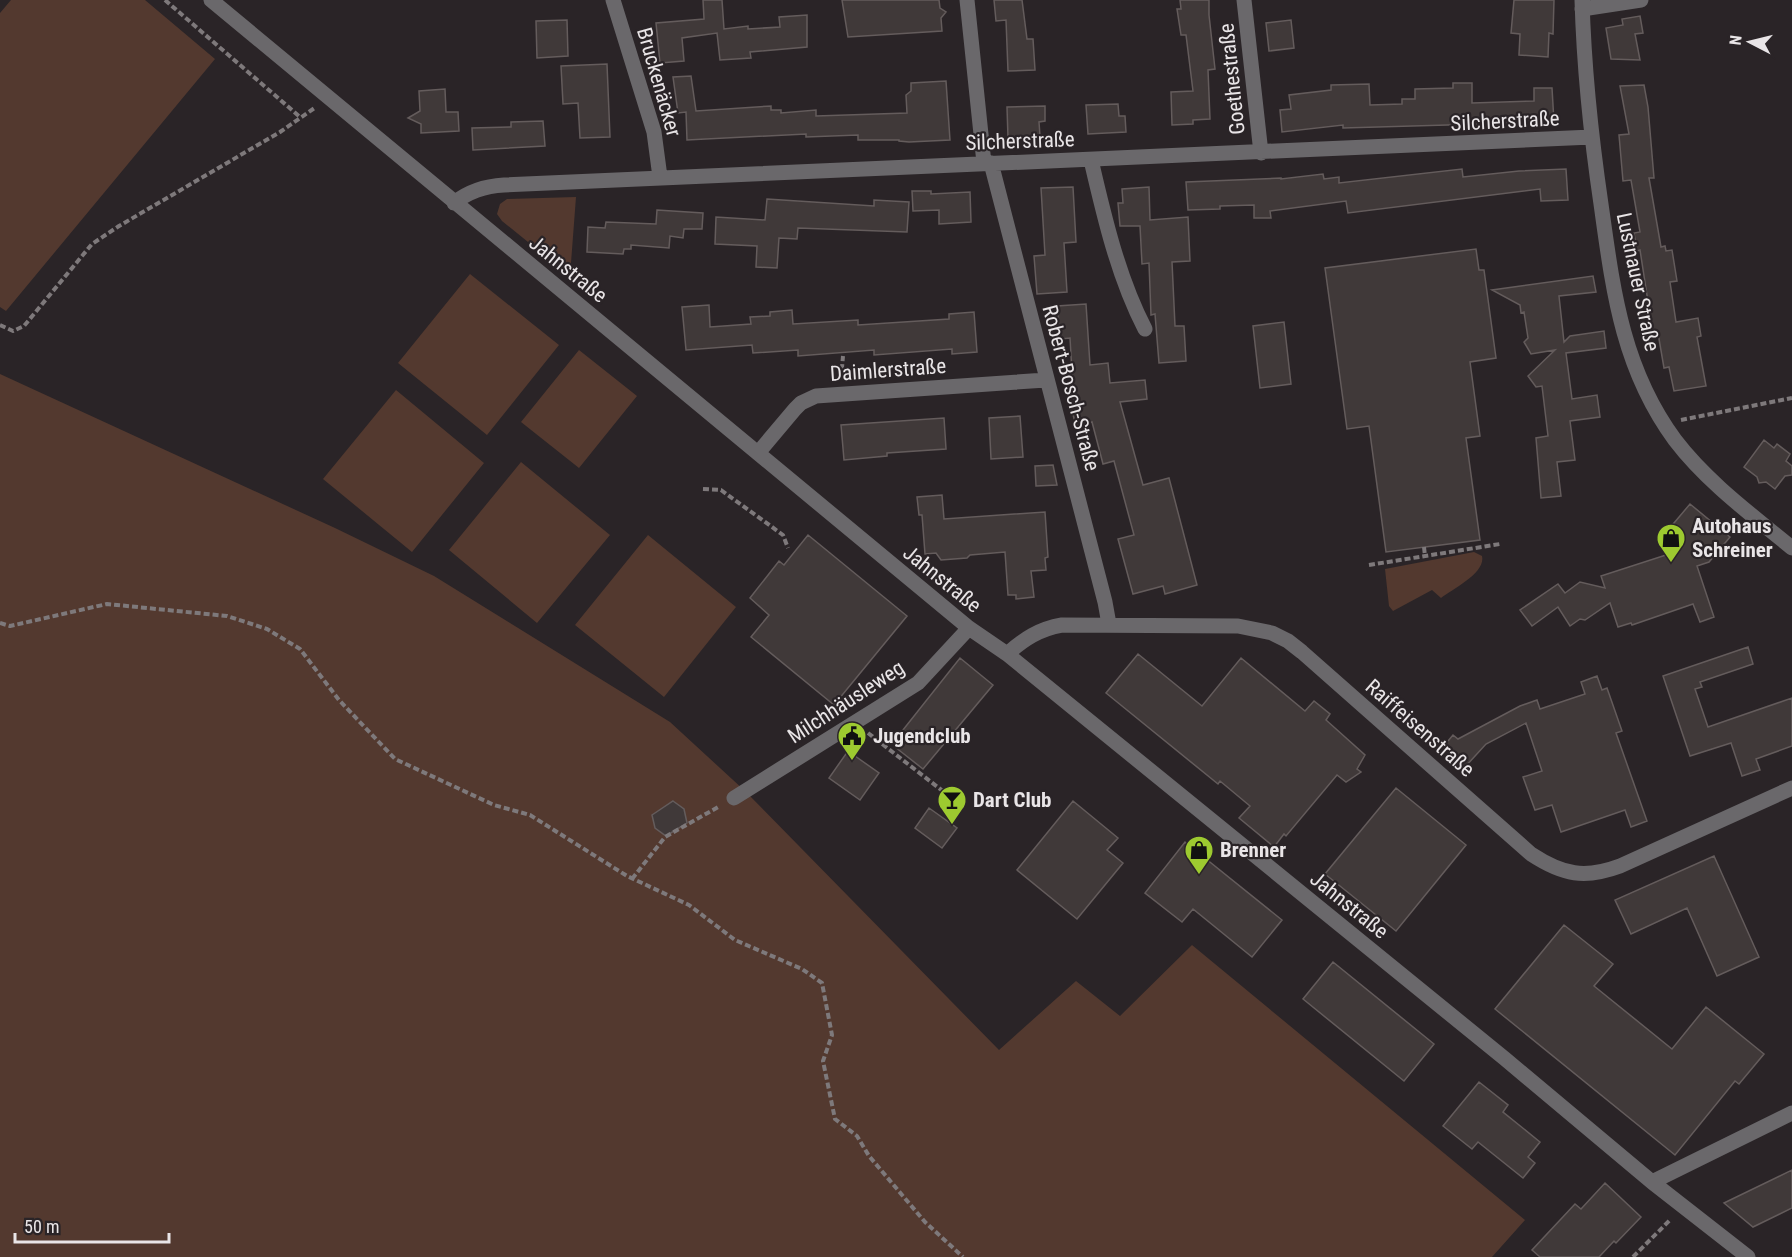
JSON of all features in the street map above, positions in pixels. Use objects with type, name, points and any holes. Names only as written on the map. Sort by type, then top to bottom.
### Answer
[{"type":"street","name":"Jahnstraße","points":[[211,0],[969,628],[1007,654],[1495,1051],[1652,1182],[1748,1257]]},
{"type":"street","name":"Bruckenäcker","points":[[613,0],[654,132],[660,177]]},
{"type":"street","name":"Robert-Bosch-Straße","points":[[967,0],[988,163],[1109,624]]},
{"type":"street","name":"Goethestraße","points":[[1244,0],[1262,153]]},
{"type":"street","points":[[1582,4],[1641,0]]},
{"type":"street","name":"Lustnauer Straße","points":[[1582,4],[1585,74],[1610,263],[1622,330],[1637,374],[1646,393],[1677,442],[1709,477],[1792,548]]},
{"type":"street","name":"Silcherstraße","points":[[454,203],[472,192],[492,186],[1592,137]]},
{"type":"street","points":[[1091,159],[1114,248],[1134,309],[1145,329]]},
{"type":"street","name":"Daimlerstraße","points":[[758,453],[801,403],[816,396],[1046,380]]},
{"type":"street","name":"Raiffeisenstraße","points":[[1007,654],[1032,634],[1047,628],[1074,624],[1238,626],[1264,631],[1288,641],[1532,854],[1550,866],[1567,872],[1584,874],[1602,872],[1620,866],[1792,788]]},
{"type":"street","name":"Milchhäusleweg","points":[[735,798],[918,683],[969,628]]},
{"type":"street","points":[[1652,1182],[1792,1113]]},
{"type":"path","points":[[0,326],[13,331],[24,326],[92,244],[236,159],[300,117],[165,0]]},
{"type":"path","points":[[1665,424],[1792,398]]},
{"type":"path","points":[[703,489],[721,490],[783,535],[788,548]]},
{"type":"path","points":[[1369,565],[1500,544]]},
{"type":"path","points":[[1424,547],[1425,556]]},
{"type":"path","points":[[0,623],[10,626],[106,604],[227,616],[267,629],[300,649],[339,700],[395,759],[494,805],[530,815],[632,879],[689,905],[735,940],[802,969],[822,983],[832,1035],[823,1061],[835,1119],[857,1136],[869,1156],[925,1222],[963,1257]]},
{"type":"path","points":[[855,724],[944,792]]},
{"type":"path","points":[[632,879],[665,837],[735,798]]},
{"type":"path","points":[[1633,1257],[1684,1206]]},
{"type":"shaded area","points":[[11,0],[145,0],[215,59],[6,311],[0,307],[0,13]]},
{"type":"shaded area","points":[[576,197],[570,276],[502,221],[497,214],[500,204],[507,199]]},
{"type":"shaded area","points":[[470,274],[559,345],[487,435],[398,363]]},
{"type":"shaded area","points":[[579,350],[637,396],[579,468],[521,422]]},
{"type":"shaded area","points":[[0,374],[434,576],[670,722],[745,791],[999,1050],[1076,981],[1120,1016],[1192,945],[1525,1220],[1492,1257],[0,1257]]},
{"type":"shaded area","points":[[396,390],[484,463],[412,552],[323,479]]},
{"type":"shaded area","points":[[521,462],[610,535],[537,623],[449,550]]},
{"type":"shaded area","points":[[648,535],[736,607],[664,697],[575,625]]},
{"type":"shaded area","points":[[1474,552],[1482,556],[1479,568],[1468,580],[1441,598],[1432,590],[1393,611],[1389,606],[1385,569]]},
{"type":"building","points":[[703,0],[722,0],[724,29],[748,26],[748,29],[780,27],[779,17],[807,15],[807,47],[750,52],[751,58],[720,60],[717,33],[682,38],[684,61],[660,63],[656,23],[704,19]]},
{"type":"building","points":[[842,0],[939,0],[940,8],[946,12],[941,18],[942,31],[848,37]]},
{"type":"building","points":[[994,0],[1022,0],[1027,39],[1033,39],[1035,70],[1008,71],[1006,20],[996,21]]},
{"type":"building","points":[[1180,0],[1209,0],[1215,69],[1208,70],[1210,119],[1193,120],[1193,124],[1172,125],[1171,92],[1193,91],[1186,35],[1181,35],[1177,9],[1181,9]]},
{"type":"building","points":[[1514,0],[1554,0],[1553,34],[1549,33],[1548,57],[1519,55],[1520,34],[1511,33]]},
{"type":"building","points":[[1640,16],[1643,33],[1635,34],[1640,60],[1611,59],[1606,28],[1623,25],[1622,19]]},
{"type":"building","points":[[567,20],[568,56],[537,58],[536,21]]},
{"type":"building","points":[[1291,20],[1294,48],[1269,51],[1266,23]]},
{"type":"building","points":[[607,64],[610,137],[580,138],[578,103],[563,104],[561,66]]},
{"type":"building","points":[[691,76],[696,111],[771,106],[771,110],[781,110],[781,113],[816,110],[816,116],[907,113],[906,95],[911,91],[911,83],[946,81],[950,140],[909,142],[858,140],[858,135],[806,137],[806,134],[687,140],[686,112],[678,113],[673,77]]},
{"type":"building","points":[[1453,83],[1472,83],[1472,103],[1534,101],[1534,88],[1552,88],[1554,122],[1343,128],[1343,125],[1282,132],[1280,110],[1291,109],[1289,95],[1331,90],[1331,85],[1369,84],[1370,105],[1402,104],[1402,99],[1415,99],[1415,89],[1453,88]]},
{"type":"building","points":[[1644,85],[1654,178],[1649,178],[1661,247],[1665,246],[1666,251],[1672,250],[1677,281],[1670,282],[1676,322],[1698,318],[1701,336],[1697,337],[1706,386],[1674,391],[1669,367],[1664,368],[1658,333],[1653,334],[1640,250],[1637,251],[1634,233],[1640,232],[1631,180],[1623,181],[1619,135],[1629,134],[1620,86]]},
{"type":"building","points":[[445,89],[446,112],[458,112],[459,131],[421,133],[421,124],[408,118],[420,111],[419,91]]},
{"type":"building","points":[[1118,104],[1119,116],[1125,116],[1126,132],[1088,134],[1086,105]]},
{"type":"building","points":[[1045,106],[1045,121],[1039,122],[1040,136],[1008,138],[1007,107]]},
{"type":"building","points":[[543,121],[545,146],[473,150],[472,128],[511,127],[511,122]]},
{"type":"building","points":[[1462,169],[1463,177],[1566,169],[1568,200],[1541,201],[1540,189],[1348,213],[1346,201],[1270,211],[1271,218],[1254,218],[1254,205],[1188,210],[1186,182],[1281,179],[1323,174],[1324,179],[1339,177],[1339,183]]},
{"type":"building","points":[[1073,187],[1076,242],[1064,243],[1067,292],[1037,294],[1034,256],[1045,255],[1041,188]]},
{"type":"building","points":[[1149,187],[1150,220],[1188,217],[1190,261],[1172,262],[1175,326],[1184,326],[1186,361],[1159,363],[1155,314],[1151,315],[1149,263],[1142,264],[1140,226],[1120,226],[1118,203],[1123,203],[1122,189]]},
{"type":"building","points":[[912,191],[931,191],[931,194],[970,192],[971,222],[939,224],[939,210],[913,211]]},
{"type":"building","points":[[767,199],[874,206],[874,200],[909,202],[907,232],[798,228],[797,239],[779,238],[777,268],[756,267],[757,246],[715,244],[716,217],[765,220]]},
{"type":"building","points":[[657,210],[703,213],[702,229],[684,229],[683,238],[670,236],[669,248],[631,245],[631,249],[624,249],[623,254],[587,252],[588,227],[605,228],[606,222],[656,224]]},
{"type":"building","points":[[1476,249],[1479,270],[1484,270],[1496,358],[1470,362],[1480,436],[1466,438],[1480,540],[1386,552],[1369,426],[1347,429],[1325,268]]},
{"type":"building","points":[[1593,276],[1596,292],[1559,296],[1564,342],[1570,336],[1604,331],[1606,348],[1566,353],[1572,399],[1597,395],[1600,417],[1570,421],[1575,460],[1557,462],[1561,496],[1541,498],[1536,438],[1548,436],[1542,386],[1536,387],[1528,376],[1555,350],[1531,354],[1524,342],[1528,338],[1524,312],[1521,313],[1520,305],[1492,290]]},
{"type":"building","points":[[1086,304],[1090,365],[1108,363],[1110,383],[1145,380],[1147,399],[1120,402],[1143,485],[1169,478],[1197,585],[1165,594],[1163,586],[1133,594],[1118,539],[1134,535],[1114,461],[1103,464],[1092,422],[1076,426],[1071,407],[1074,407],[1070,338],[1060,339],[1057,306]]},
{"type":"building","points":[[709,305],[710,327],[751,324],[750,317],[770,316],[770,312],[792,310],[793,324],[858,320],[858,325],[949,319],[949,314],[974,312],[977,352],[952,354],[952,349],[874,355],[874,350],[798,356],[798,350],[753,353],[752,345],[686,350],[682,307]]},
{"type":"building","points":[[1284,322],[1291,384],[1260,388],[1253,326]]},
{"type":"building","points":[[1020,416],[1023,457],[991,459],[989,418]]},
{"type":"building","points":[[944,418],[946,449],[887,453],[887,456],[844,460],[841,425]]},
{"type":"building","points":[[1764,440],[1774,448],[1777,444],[1790,454],[1786,461],[1792,466],[1792,475],[1785,476],[1775,489],[1766,482],[1759,483],[1757,477],[1744,467]]},
{"type":"building","points":[[1053,465],[1057,485],[1036,486],[1035,466]]},
{"type":"building","points":[[942,495],[944,519],[1045,512],[1048,557],[1045,558],[1046,570],[1031,571],[1034,597],[1016,599],[1016,595],[1008,595],[1005,552],[941,560],[936,553],[925,554],[922,515],[919,515],[917,497]]},
{"type":"building","name":"Autohaus Schreiner","points":[[1690,504],[1730,537],[1709,562],[1697,566],[1714,617],[1700,622],[1693,604],[1632,625],[1631,623],[1618,627],[1610,603],[1585,620],[1580,619],[1570,626],[1558,607],[1532,626],[1520,610],[1558,584],[1565,593],[1580,582],[1605,588],[1601,576],[1666,555],[1662,543],[1680,538],[1669,529]]},
{"type":"building","points":[[808,535],[907,616],[834,705],[751,637],[769,615],[750,598],[779,561],[784,565]]},
{"type":"building","points":[[1748,647],[1753,664],[1700,682],[1702,687],[1695,689],[1708,727],[1792,698],[1792,746],[1756,759],[1760,770],[1742,776],[1731,743],[1690,756],[1663,676]]},
{"type":"building","points":[[1138,654],[1202,706],[1241,658],[1305,711],[1314,701],[1330,714],[1326,720],[1365,755],[1357,769],[1361,772],[1346,782],[1337,775],[1274,847],[1239,818],[1250,806],[1220,781],[1218,784],[1106,693]]},
{"type":"building","points":[[960,658],[993,685],[923,769],[895,747],[895,740]]},
{"type":"building","points":[[1597,676],[1602,690],[1607,688],[1622,731],[1616,733],[1647,821],[1631,827],[1625,810],[1561,832],[1552,805],[1535,810],[1523,777],[1542,771],[1526,723],[1486,744],[1465,767],[1443,747],[1453,735],[1458,739],[1520,706],[1537,700],[1540,709],[1585,694],[1581,682]]},
{"type":"building","points":[[848,751],[879,773],[860,800],[829,778]]},
{"type":"building","points":[[1396,788],[1466,845],[1396,931],[1325,874]]},
{"type":"building","points":[[673,801],[684,809],[687,823],[666,836],[655,828],[652,815]]},
{"type":"building","points":[[1073,801],[1118,838],[1107,850],[1123,863],[1077,919],[1017,870]]},
{"type":"building","points":[[929,808],[957,828],[942,848],[915,828]]},
{"type":"building","points":[[1185,842],[1282,920],[1252,957],[1193,909],[1182,922],[1145,893]]},
{"type":"building","points":[[1714,856],[1759,957],[1717,976],[1687,908],[1631,934],[1615,900]]},
{"type":"building","points":[[1564,925],[1613,964],[1594,986],[1672,1049],[1706,1007],[1764,1054],[1739,1084],[1735,1081],[1675,1155],[1495,1009]]},
{"type":"building","points":[[1333,962],[1434,1044],[1404,1081],[1303,999]]},
{"type":"building","points":[[1479,1082],[1508,1105],[1503,1112],[1540,1142],[1528,1157],[1535,1163],[1523,1178],[1478,1142],[1472,1149],[1443,1126]]},
{"type":"building","points":[[1792,1170],[1792,1208],[1753,1227],[1724,1203]]},
{"type":"building","points":[[1605,1183],[1641,1217],[1616,1243],[1614,1241],[1599,1257],[1540,1257],[1532,1250],[1575,1204],[1581,1209]]},
{"type":"place","name":"Autohaus Schreiner","points":[[1671,564]]},
{"type":"place","name":"Jugendclub","points":[[852,762]]},
{"type":"place","name":"Dart Club","points":[[952,826]]},
{"type":"place","name":"Brenner","points":[[1199,876]]}]
